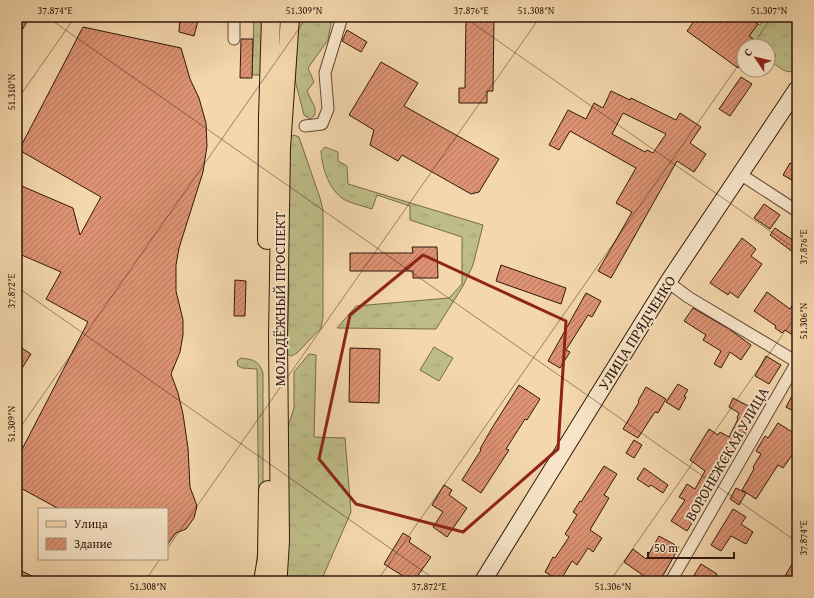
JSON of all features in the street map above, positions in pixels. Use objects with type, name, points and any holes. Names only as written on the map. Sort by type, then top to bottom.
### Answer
[{"type":"main road","name":"МОЛОДЁЖНЫЙ ПРОСПЕКТ","points":[[263,581],[267,558],[268,118],[271,17]]},
{"type":"main road","name":"МОЛОДЁЖНЫЙ ПРОСПЕКТ","points":[[276,581],[280,541],[278,338],[281,156],[290,17]]},
{"type":"main road","name":"УЛИЦА ПРЯДЧЕНКО","points":[[483,581],[668,282],[797,89]]},
{"type":"street","points":[[234,17],[234,39]]},
{"type":"street","points":[[305,126],[322,124],[328,108],[325,73],[342,17]]},
{"type":"street","points":[[740,174],[797,211]]},
{"type":"street","points":[[668,282],[688,296],[797,362]]},
{"type":"street","name":"ВОРОНЕЖСКАЯ УЛИЦА","points":[[671,581],[797,362]]},
{"type":"highlighted area","points":[[423,255],[566,321],[558,449],[463,532],[356,504],[319,459],[350,315]]},
{"type":"green space","points":[[254,17],[265,17],[264,75],[252,75]]},
{"type":"green space","points":[[298,17],[332,17],[328,40],[308,68],[314,82],[307,91],[315,108],[315,115],[310,119],[304,115],[295,80]]},
{"type":"green space","points":[[766,17],[797,17],[797,67],[794,70],[788,72],[776,65],[776,38],[752,38],[749,36],[758,24],[760,25]]},
{"type":"green space","points":[[294,135],[299,137],[323,210],[323,317],[321,328],[297,353],[291,356],[287,354],[289,289],[287,229],[290,137]]},
{"type":"green space","points":[[325,147],[338,152],[338,161],[347,166],[348,184],[483,225],[473,265],[463,286],[436,329],[337,328],[356,306],[449,298],[462,284],[462,237],[410,220],[410,206],[377,195],[372,209],[345,200],[339,196],[327,178],[321,151]]},
{"type":"green space","points":[[434,347],[453,358],[439,381],[420,370]]},
{"type":"green space","points":[[309,354],[316,355],[314,437],[345,438],[351,512],[321,581],[284,581],[287,429],[294,408],[294,372]]},
{"type":"green space","points":[[241,358],[255,361],[263,373],[263,548],[259,581],[254,581],[256,574],[259,531],[257,369],[242,368],[238,366],[237,361]]},
{"type":"building","points":[[17,17],[30,17],[17,38]]},
{"type":"building","points":[[180,17],[199,17],[194,36],[179,32]]},
{"type":"building","points":[[466,17],[494,17],[493,91],[487,91],[487,103],[459,103],[459,88],[465,88]]},
{"type":"building","points":[[697,17],[748,17],[758,24],[749,36],[752,38],[736,38],[736,67],[687,31]]},
{"type":"building","points":[[83,27],[181,48],[190,79],[199,98],[206,123],[207,146],[203,172],[179,248],[176,265],[176,291],[183,320],[183,335],[180,352],[171,374],[178,393],[183,414],[188,448],[190,487],[197,506],[194,518],[186,529],[176,533],[168,544],[168,508],[57,508],[17,486],[17,459],[88,322],[46,299],[61,272],[17,253],[17,184],[73,208],[80,235],[101,197],[19,150]]},
{"type":"building","points":[[347,30],[367,42],[361,52],[342,41]]},
{"type":"building","points":[[241,39],[253,39],[252,78],[240,78]]},
{"type":"building","points":[[381,62],[418,83],[404,106],[499,159],[479,192],[471,194],[402,155],[398,161],[370,145],[374,130],[349,115]]},
{"type":"building","points":[[740,78],[752,84],[730,116],[719,109]]},
{"type":"building","points":[[611,91],[630,100],[631,98],[676,120],[680,113],[701,127],[690,143],[706,154],[694,172],[677,161],[611,278],[598,271],[632,212],[616,203],[636,168],[570,131],[559,150],[549,145],[568,110],[586,119],[594,103],[603,108]],"holes":[[[623,113],[666,134],[653,153],[647,150],[645,152],[612,134]]]},
{"type":"building","points":[[790,163],[797,168],[797,183],[783,175]]},
{"type":"building","points":[[764,204],[780,215],[770,229],[754,218]]},
{"type":"building","points":[[775,228],[797,243],[797,255],[770,235]]},
{"type":"building","points":[[742,238],[756,249],[751,256],[762,264],[738,298],[730,292],[728,295],[710,283]]},
{"type":"building","points":[[412,247],[437,247],[438,278],[413,278],[413,271],[350,271],[350,253],[413,253]]},
{"type":"building","points":[[501,265],[566,288],[561,304],[496,281]]},
{"type":"building","points":[[235,280],[246,281],[245,316],[234,316]]},
{"type":"building","points":[[767,292],[790,309],[797,298],[797,338],[785,330],[782,333],[775,328],[776,326],[754,311]]},
{"type":"building","points":[[586,293],[601,301],[592,317],[588,315],[566,350],[570,352],[560,368],[548,361]]},
{"type":"building","points":[[693,308],[729,329],[751,345],[741,360],[730,352],[721,368],[714,364],[721,351],[703,340],[706,335],[684,321]]},
{"type":"building","points":[[17,345],[31,354],[17,376]]},
{"type":"building","points":[[350,348],[380,349],[379,403],[349,402]]},
{"type":"building","points":[[766,356],[781,365],[769,384],[755,376]]},
{"type":"building","points":[[678,384],[688,390],[679,410],[666,402]]},
{"type":"building","points":[[519,385],[540,399],[506,449],[509,450],[481,493],[462,480]]},
{"type":"building","points":[[646,387],[666,399],[658,413],[655,412],[638,438],[623,429]]},
{"type":"building","points":[[797,387],[797,413],[786,407]]},
{"type":"building","points":[[733,398],[756,410],[744,432],[746,433],[741,443],[738,442],[730,456],[728,455],[705,496],[708,497],[687,531],[671,521],[685,500],[679,497],[687,484],[695,489],[705,471],[690,460],[709,429],[718,435],[720,432],[729,437],[738,419],[739,413],[729,407]]},
{"type":"building","points":[[778,423],[797,435],[797,448],[783,468],[778,465],[756,499],[742,490],[761,454],[756,451],[765,436],[768,438]]},
{"type":"building","points":[[634,440],[642,445],[634,458],[626,453]]},
{"type":"building","points":[[604,466],[617,474],[604,495],[609,498],[590,530],[602,538],[593,552],[588,548],[577,565],[572,561],[560,581],[545,572],[553,557],[555,558],[569,537],[565,534],[577,515],[573,512]]},
{"type":"building","points":[[644,468],[668,485],[663,493],[651,485],[649,487],[637,479]]},
{"type":"building","points":[[444,485],[452,490],[449,495],[467,508],[447,537],[433,527],[443,512],[432,505]]},
{"type":"building","points":[[736,488],[746,493],[739,505],[730,499]]},
{"type":"building","points":[[733,509],[746,517],[741,524],[753,532],[746,544],[731,536],[721,551],[711,545]]},
{"type":"building","points":[[403,533],[411,538],[409,542],[431,557],[414,581],[411,581],[384,564]]},
{"type":"building","points":[[659,536],[679,547],[660,581],[651,581],[624,562],[633,549],[646,559]]},
{"type":"building","points":[[797,556],[797,581],[782,581]]},
{"type":"building","points":[[701,564],[717,574],[713,581],[699,581],[693,577]]},
{"type":"building","points":[[17,569],[43,581],[17,581]]}]
